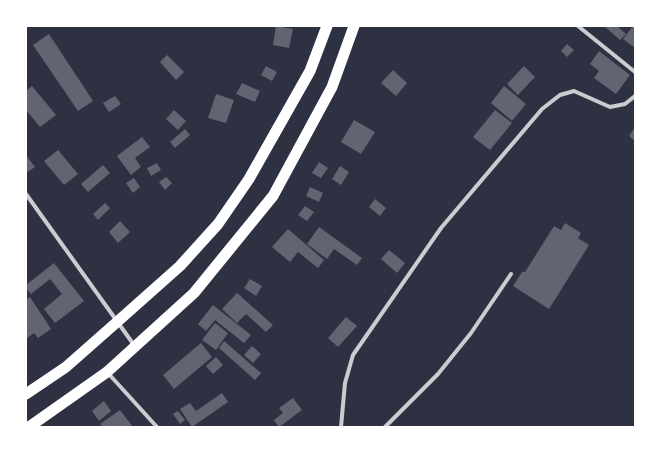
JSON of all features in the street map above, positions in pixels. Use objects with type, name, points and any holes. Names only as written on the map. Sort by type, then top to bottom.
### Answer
[{"type":"highway","points":[[26,394],[66,367],[117,322],[180,266],[218,224],[249,179],[310,71],[327,26]]},
{"type":"highway","points":[[29,427],[107,372],[194,294],[273,196],[332,87],[354,26]]},
{"type":"street","points":[[578,26],[635,72]]},
{"type":"street","points":[[341,427],[345,383],[353,355],[440,228],[542,109],[560,95],[574,91],[610,107],[626,104],[635,96]]},
{"type":"street","points":[[26,194],[117,322],[136,346]]},
{"type":"street","points":[[385,427],[438,374],[471,333],[511,274]]},
{"type":"street","points":[[107,372],[156,427]]},
{"type":"building","points":[[276,26],[293,29],[289,48],[273,45]]},
{"type":"building","points":[[604,26],[617,26],[626,34],[620,40]]},
{"type":"building","points":[[633,26],[635,26],[635,48],[623,39]]},
{"type":"building","points":[[49,34],[93,101],[78,111],[33,45]]},
{"type":"building","points":[[567,44],[574,50],[567,57],[561,51]]},
{"type":"building","points":[[599,51],[630,75],[616,94],[594,78],[599,71],[590,64]]},
{"type":"building","points":[[167,55],[184,72],[176,80],[160,62]]},
{"type":"building","points":[[266,66],[277,72],[272,81],[261,75]]},
{"type":"building","points":[[524,66],[535,77],[518,95],[507,84]]},
{"type":"building","points":[[393,70],[407,83],[396,96],[381,83]]},
{"type":"building","points":[[242,83],[260,91],[255,102],[236,94]]},
{"type":"building","points":[[32,86],[56,115],[40,127],[26,110],[26,91]]},
{"type":"building","points":[[504,86],[526,104],[512,121],[491,103]]},
{"type":"building","points":[[216,94],[234,100],[226,123],[208,118]]},
{"type":"building","points":[[115,96],[121,104],[109,112],[103,103]]},
{"type":"building","points":[[174,110],[186,121],[178,130],[166,119]]},
{"type":"building","points":[[495,110],[512,123],[490,150],[473,137]]},
{"type":"building","points":[[354,120],[375,132],[361,154],[341,142]]},
{"type":"building","points":[[635,127],[635,141],[629,136]]},
{"type":"building","points":[[185,129],[190,135],[175,148],[170,142]]},
{"type":"building","points":[[142,137],[150,147],[135,158],[141,167],[131,175],[117,156]]},
{"type":"building","points":[[58,150],[78,174],[64,185],[44,161]]},
{"type":"building","points":[[26,155],[35,167],[26,173]]},
{"type":"building","points":[[319,162],[328,168],[321,178],[312,173]]},
{"type":"building","points":[[157,163],[161,170],[151,176],[147,168]]},
{"type":"building","points":[[103,165],[110,173],[88,192],[81,184]]},
{"type":"building","points":[[340,166],[349,172],[341,185],[332,179]]},
{"type":"building","points":[[166,177],[172,183],[165,190],[159,182]]},
{"type":"building","points":[[134,178],[140,187],[133,193],[126,183]]},
{"type":"building","points":[[310,187],[323,193],[319,202],[306,196]]},
{"type":"building","points":[[375,199],[386,208],[380,216],[369,207]]},
{"type":"building","points":[[105,203],[110,208],[98,220],[93,214]]},
{"type":"building","points":[[305,206],[314,212],[307,221],[298,215]]},
{"type":"building","points":[[120,221],[130,232],[118,243],[109,232]]},
{"type":"building","points":[[565,223],[581,233],[578,238],[589,245],[549,309],[513,286],[522,272],[525,272],[554,226],[561,230]]},
{"type":"building","points":[[319,227],[362,258],[357,265],[334,249],[327,259],[307,244]]},
{"type":"building","points":[[288,229],[324,260],[318,268],[298,252],[290,262],[272,247]]},
{"type":"building","points":[[389,250],[405,263],[397,273],[381,259]]},
{"type":"building","points":[[54,263],[84,301],[55,323],[44,309],[62,294],[50,279],[31,294],[26,288],[26,285]]},
{"type":"building","points":[[250,279],[262,286],[256,296],[244,288]]},
{"type":"building","points":[[237,293],[273,325],[266,332],[246,314],[237,323],[222,309]]},
{"type":"building","points":[[30,297],[51,329],[38,338],[34,333],[26,339],[26,300]]},
{"type":"building","points":[[213,305],[251,335],[244,343],[215,320],[206,331],[198,324]]},
{"type":"building","points":[[346,317],[357,326],[338,347],[328,338]]},
{"type":"building","points":[[215,323],[228,333],[216,350],[202,340]]},
{"type":"building","points":[[224,341],[261,373],[255,380],[219,348]]},
{"type":"building","points":[[201,343],[212,357],[174,389],[163,375]]},
{"type":"building","points":[[252,346],[261,354],[253,363],[244,355]]},
{"type":"building","points":[[216,357],[223,365],[213,374],[206,366]]},
{"type":"building","points":[[222,393],[228,402],[192,427],[180,409],[190,403],[196,411]]},
{"type":"building","points":[[293,398],[302,410],[279,427],[274,420],[283,413],[279,408]]},
{"type":"building","points":[[104,401],[111,411],[99,421],[92,411]]},
{"type":"building","points":[[120,410],[133,427],[103,427],[100,424]]},
{"type":"building","points":[[178,411],[185,420],[180,424],[173,414]]}]
